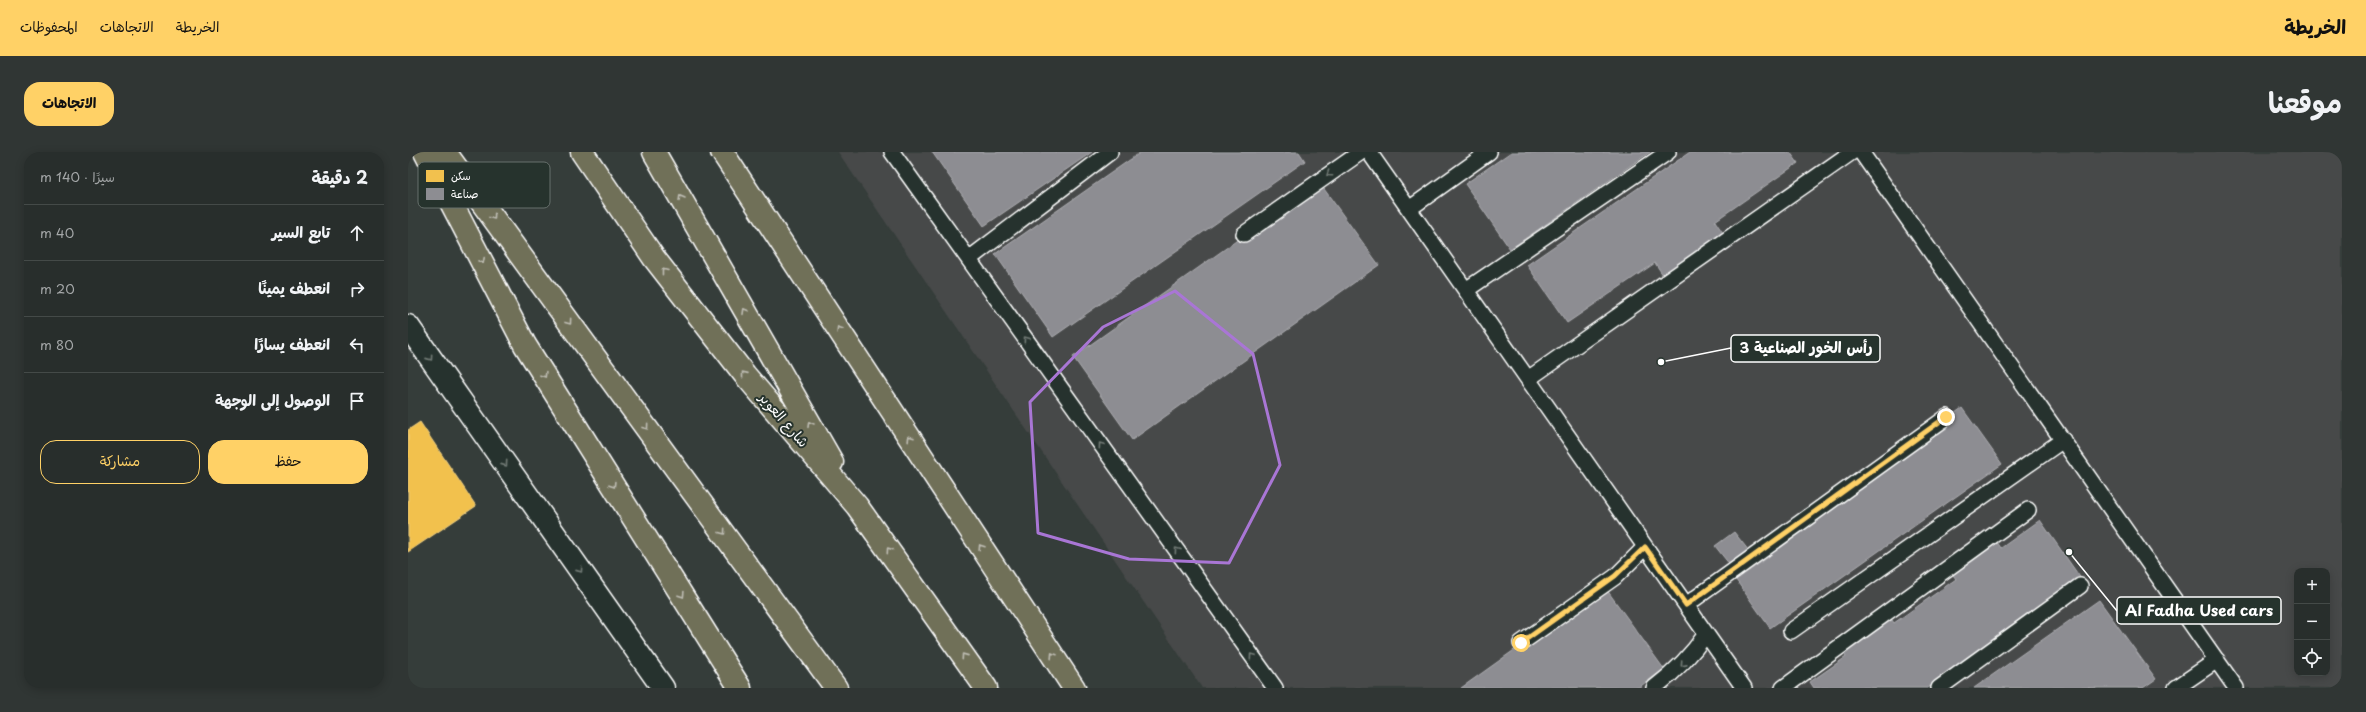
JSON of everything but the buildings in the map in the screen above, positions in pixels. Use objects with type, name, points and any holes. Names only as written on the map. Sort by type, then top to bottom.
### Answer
[{"type":"main road","points":[[425,152],[430,162]]},
{"type":"main road","points":[[445,152],[452,162]]},
{"type":"main road","name":"شارع العوير","points":[[582,152],[654,258],[726,350],[857,506],[986,688]]},
{"type":"main road","points":[[654,152],[857,506]]},
{"type":"main road","points":[[722,152],[1074,688]]},
{"type":"main road","points":[[454,208],[525,345],[740,688]]},
{"type":"main road","points":[[486,208],[836,688]]},
{"type":"street","points":[[408,326],[663,688]]},
{"type":"lane","points":[[892,152],[1275,688]]},
{"type":"lane","points":[[969,259],[1110,152]]},
{"type":"lane","points":[[1244,234],[1360,152]]},
{"type":"lane","points":[[1369,152],[1744,688]]},
{"type":"lane","points":[[1409,209],[1489,152]]},
{"type":"lane","points":[[1466,290],[1668,152]]},
{"type":"lane","points":[[1528,379],[1852,152]]},
{"type":"lane","points":[[1861,152],[2236,688]]},
{"type":"lane","points":[[1686,605],[1946,417]]},
{"type":"lane","points":[[1791,631],[2063,440]]},
{"type":"lane","points":[[1783,688],[2028,510]]},
{"type":"lane","points":[[1521,643],[1615,576],[1645,547]]},
{"type":"lane","points":[[1939,688],[2080,586]]},
{"type":"lane","points":[[1654,688],[1678,669],[1706,634]]},
{"type":"lane","points":[[2176,688],[2217,660]]},
{"type":"highlighted area","points":[[1175,291],[1253,354],[1280,465],[1229,563],[1129,559],[1038,533],[1030,402],[1103,327]]},
{"type":"shaded area","points":[[838,152],[2342,152],[2342,688],[1202,688]]},
{"type":"place","name":"رأس الخور الصناعية 3","points":[[1661,362]]},
{"type":"place","name":"Al Fadha Used cars","points":[[2069,552]]},
{"type":"route","points":[[1521,643],[1599,589],[1631,562],[1645,547],[1686,605],[1946,417]]}]
